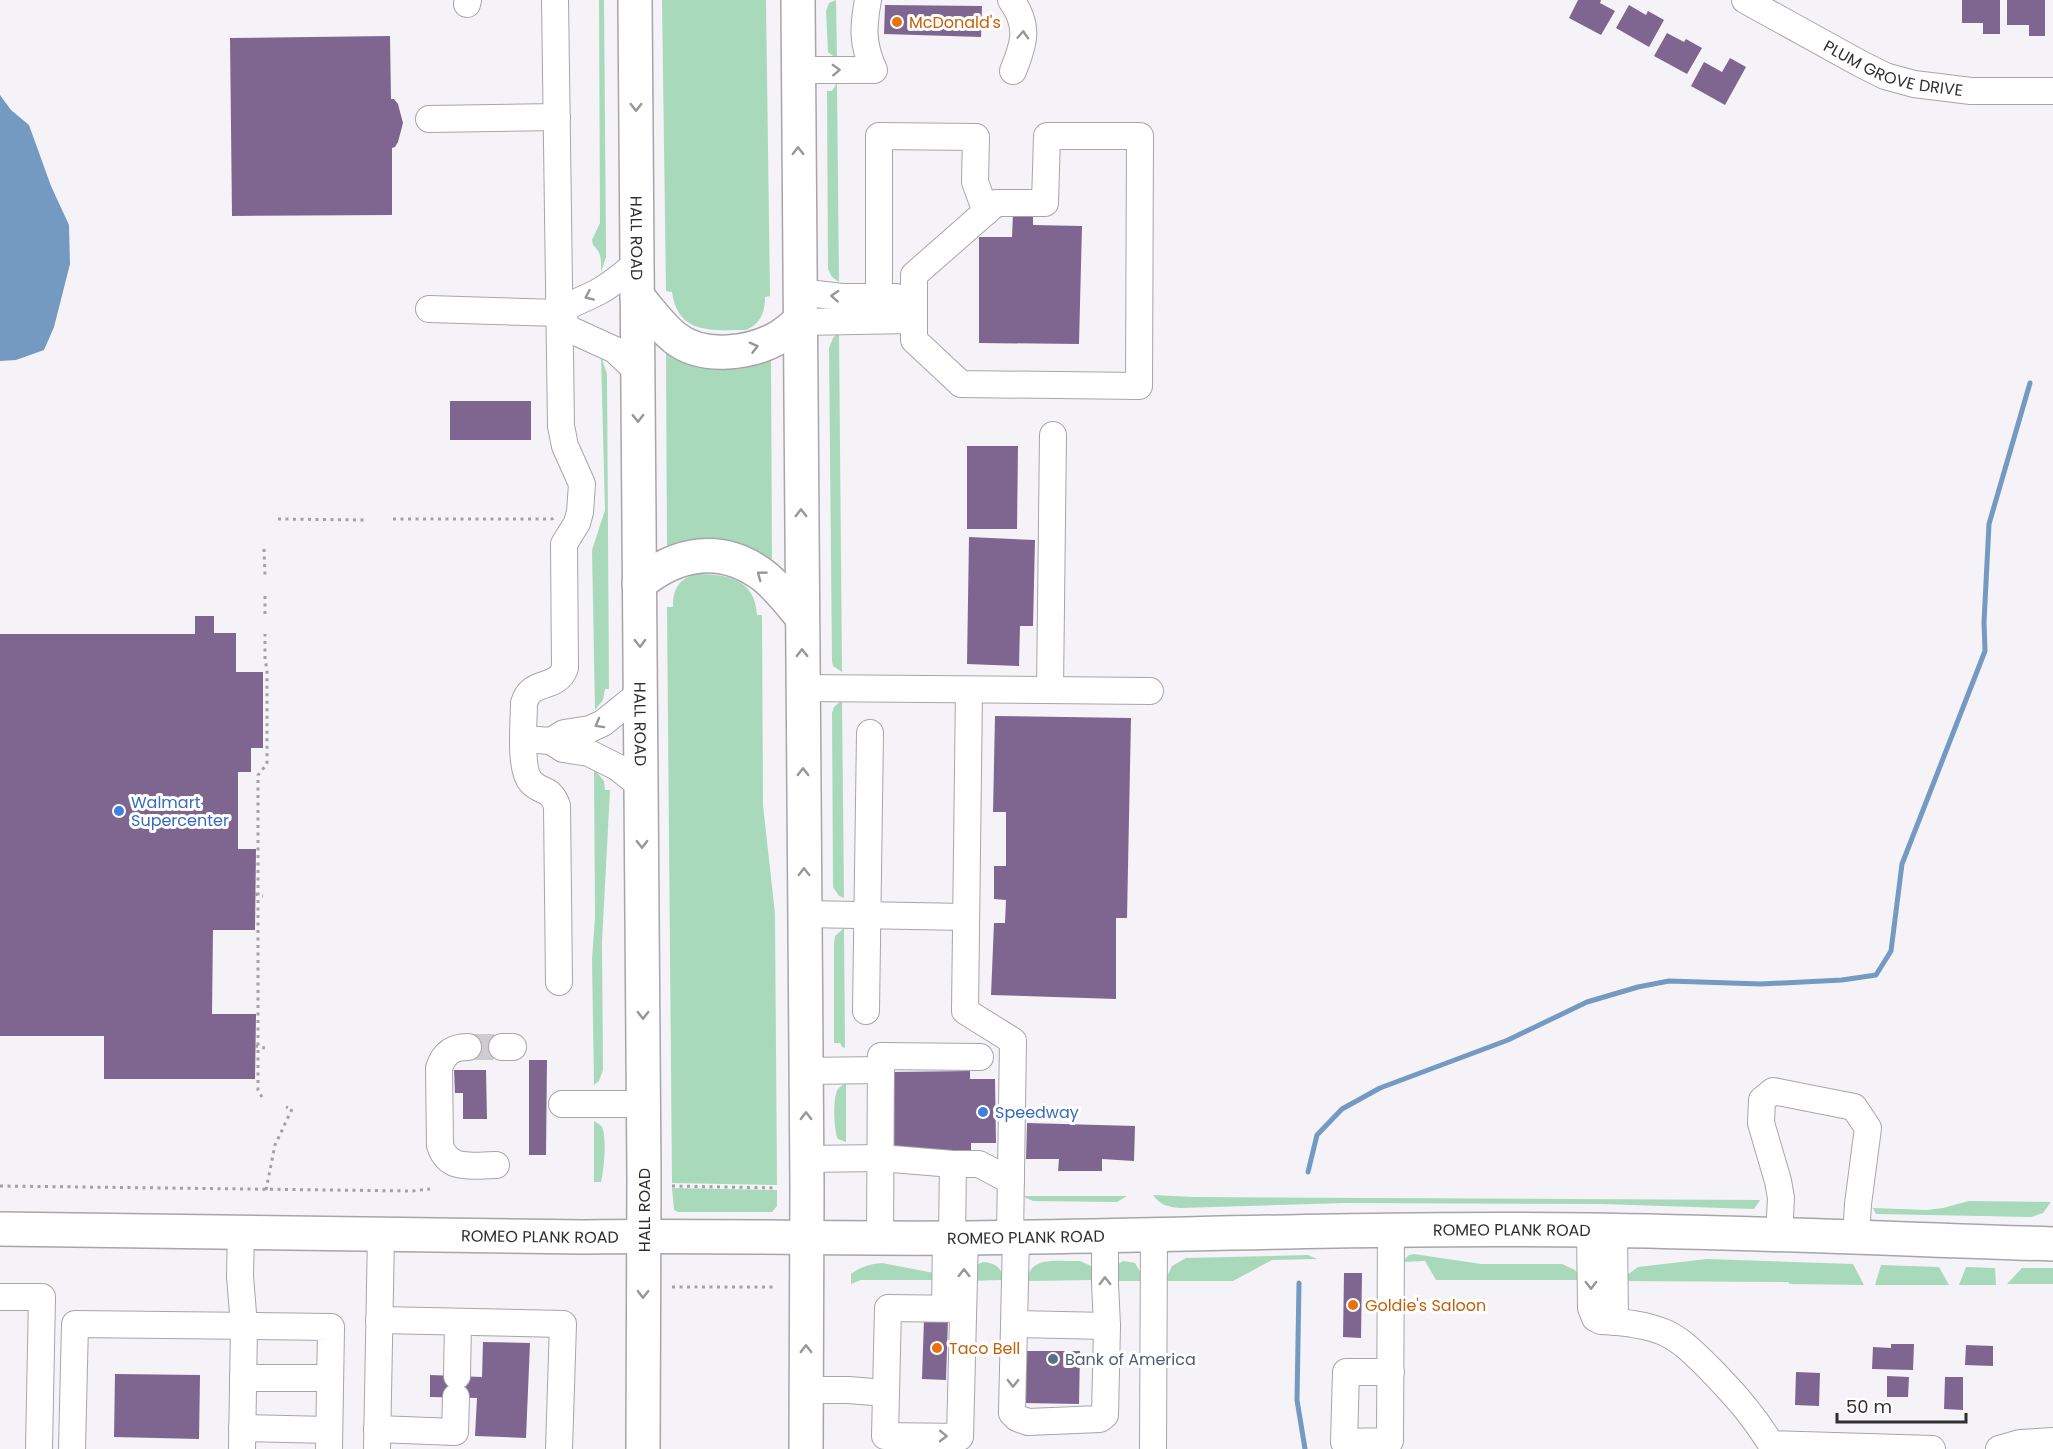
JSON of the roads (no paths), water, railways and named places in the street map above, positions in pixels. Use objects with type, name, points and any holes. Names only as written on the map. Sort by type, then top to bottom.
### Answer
[{"type":"main road","name":"HALL ROAD","points":[[635,0],[644,1104],[643,1449]]},
{"type":"main road","points":[[798,0],[807,1238],[806,1449]]},
{"type":"main road","points":[[637,296],[674,338],[690,347],[702,350],[724,351],[753,348],[782,336],[799,307]]},
{"type":"main road","points":[[639,584],[664,566],[677,560],[713,556],[729,558],[765,576],[802,617]]},
{"type":"main road","name":"ROMEO PLANK ROAD","points":[[0,1229],[807,1238],[954,1238],[1391,1230],[1602,1231],[2053,1244]]},
{"type":"street","points":[[555,0],[561,426],[565,446],[582,484],[580,512],[564,544],[565,668],[557,680],[536,687],[526,697],[524,768],[535,785],[550,792],[557,806],[559,982]]},
{"type":"street","points":[[798,70],[874,70],[864,42],[864,22],[868,0]]},
{"type":"street","points":[[1011,0],[1018,9],[1023,22],[1024,34],[1022,50],[1013,71]]},
{"type":"street","name":"PLUM GROVE DRIVE","points":[[1745,0],[1885,76],[1942,89],[2053,91]]},
{"type":"street","points":[[429,119],[557,117]]},
{"type":"street","points":[[879,297],[879,136],[975,137],[975,182],[986,212]]},
{"type":"street","points":[[1047,136],[1140,136],[1139,386],[961,384],[914,339],[914,308],[914,275],[996,203],[1045,203],[1047,136]]},
{"type":"street","points":[[429,309],[559,312],[572,302],[583,299],[614,283],[637,263]]},
{"type":"street","points":[[799,307],[835,296],[879,297],[914,308]]},
{"type":"street","points":[[799,307],[914,308]]},
{"type":"street","points":[[559,312],[569,328],[615,350],[638,371]]},
{"type":"street","points":[[1050,690],[1053,435]]},
{"type":"street","points":[[802,688],[1150,691]]},
{"type":"street","points":[[969,690],[965,1011],[1013,1041],[1012,1413],[1017,1418],[1028,1422],[1100,1419],[1105,1415],[1107,1326],[1105,1235]]},
{"type":"street","points":[[551,741],[564,733],[590,729],[603,723],[640,693]]},
{"type":"street","points":[[866,1011],[870,733]]},
{"type":"street","points":[[524,739],[551,741],[563,749],[583,751],[602,758],[641,786]]},
{"type":"street","points":[[804,914],[966,917]]},
{"type":"street","points":[[468,1047],[452,1049],[442,1059],[439,1068],[440,1145],[443,1156],[458,1165],[496,1165]]},
{"type":"street","points":[[880,1237],[881,1056],[980,1057]]},
{"type":"street","points":[[806,1071],[880,1070]]},
{"type":"street","points":[[1779,1236],[1781,1198],[1761,1123],[1762,1100],[1773,1091],[1854,1107],[1868,1128],[1856,1238]]},
{"type":"street","points":[[562,1104],[644,1104]]},
{"type":"street","points":[[806,1159],[880,1158],[979,1164],[1011,1182]]},
{"type":"street","points":[[953,1164],[954,1309],[960,1437],[885,1436],[888,1308],[954,1309]]},
{"type":"street","points":[[1391,1230],[1391,1372]]},
{"type":"street","points":[[1602,1231],[1591,1308],[1595,1318],[1601,1321],[1649,1327],[1666,1333],[1687,1347],[1746,1407],[1771,1444],[1932,1449]]},
{"type":"street","points":[[72,1449],[75,1324],[244,1326],[331,1327],[329,1439],[242,1439],[244,1326],[240,1276],[241,1232]]},
{"type":"street","points":[[381,1234],[377,1439],[455,1431],[458,1323]]},
{"type":"street","points":[[1152,1449],[1154,1234]]},
{"type":"street","points":[[0,1297],[42,1297],[39,1449]]},
{"type":"street","points":[[379,1320],[563,1324],[559,1449]]},
{"type":"street","points":[[1014,1324],[1107,1326]]},
{"type":"street","points":[[243,1378],[330,1378]]},
{"type":"street","points":[[806,1390],[886,1393]]},
{"type":"street","points":[[1999,1449],[2020,1443],[2053,1441]]},
{"type":"water","points":[[0,95],[11,110],[29,125],[51,186],[69,225],[70,264],[54,327],[44,350],[16,360],[0,361]]},
{"type":"waterway","points":[[1308,1172],[1317,1135],[1342,1109],[1380,1088],[1508,1040],[1587,1002],[1638,987],[1669,981],[1761,984],[1842,980],[1876,975],[1891,951],[1902,864],[1985,651],[1984,622],[1989,524],[2030,383]]},
{"type":"waterway","points":[[1299,1283],[1297,1400],[1305,1449]]},
{"type":"tunnel","points":[[468,1047],[502,1047]]},
{"type":"place","name":"McDonald's","points":[[897,22]]},
{"type":"place","name":"Walmart Supercenter","points":[[119,811]]},
{"type":"place","name":"Speedway","points":[[983,1112]]},
{"type":"place","name":"Goldie's Saloon","points":[[1353,1305]]},
{"type":"place","name":"Taco Bell","points":[[937,1348]]},
{"type":"place","name":"Bank of America","points":[[1053,1359]]}]
